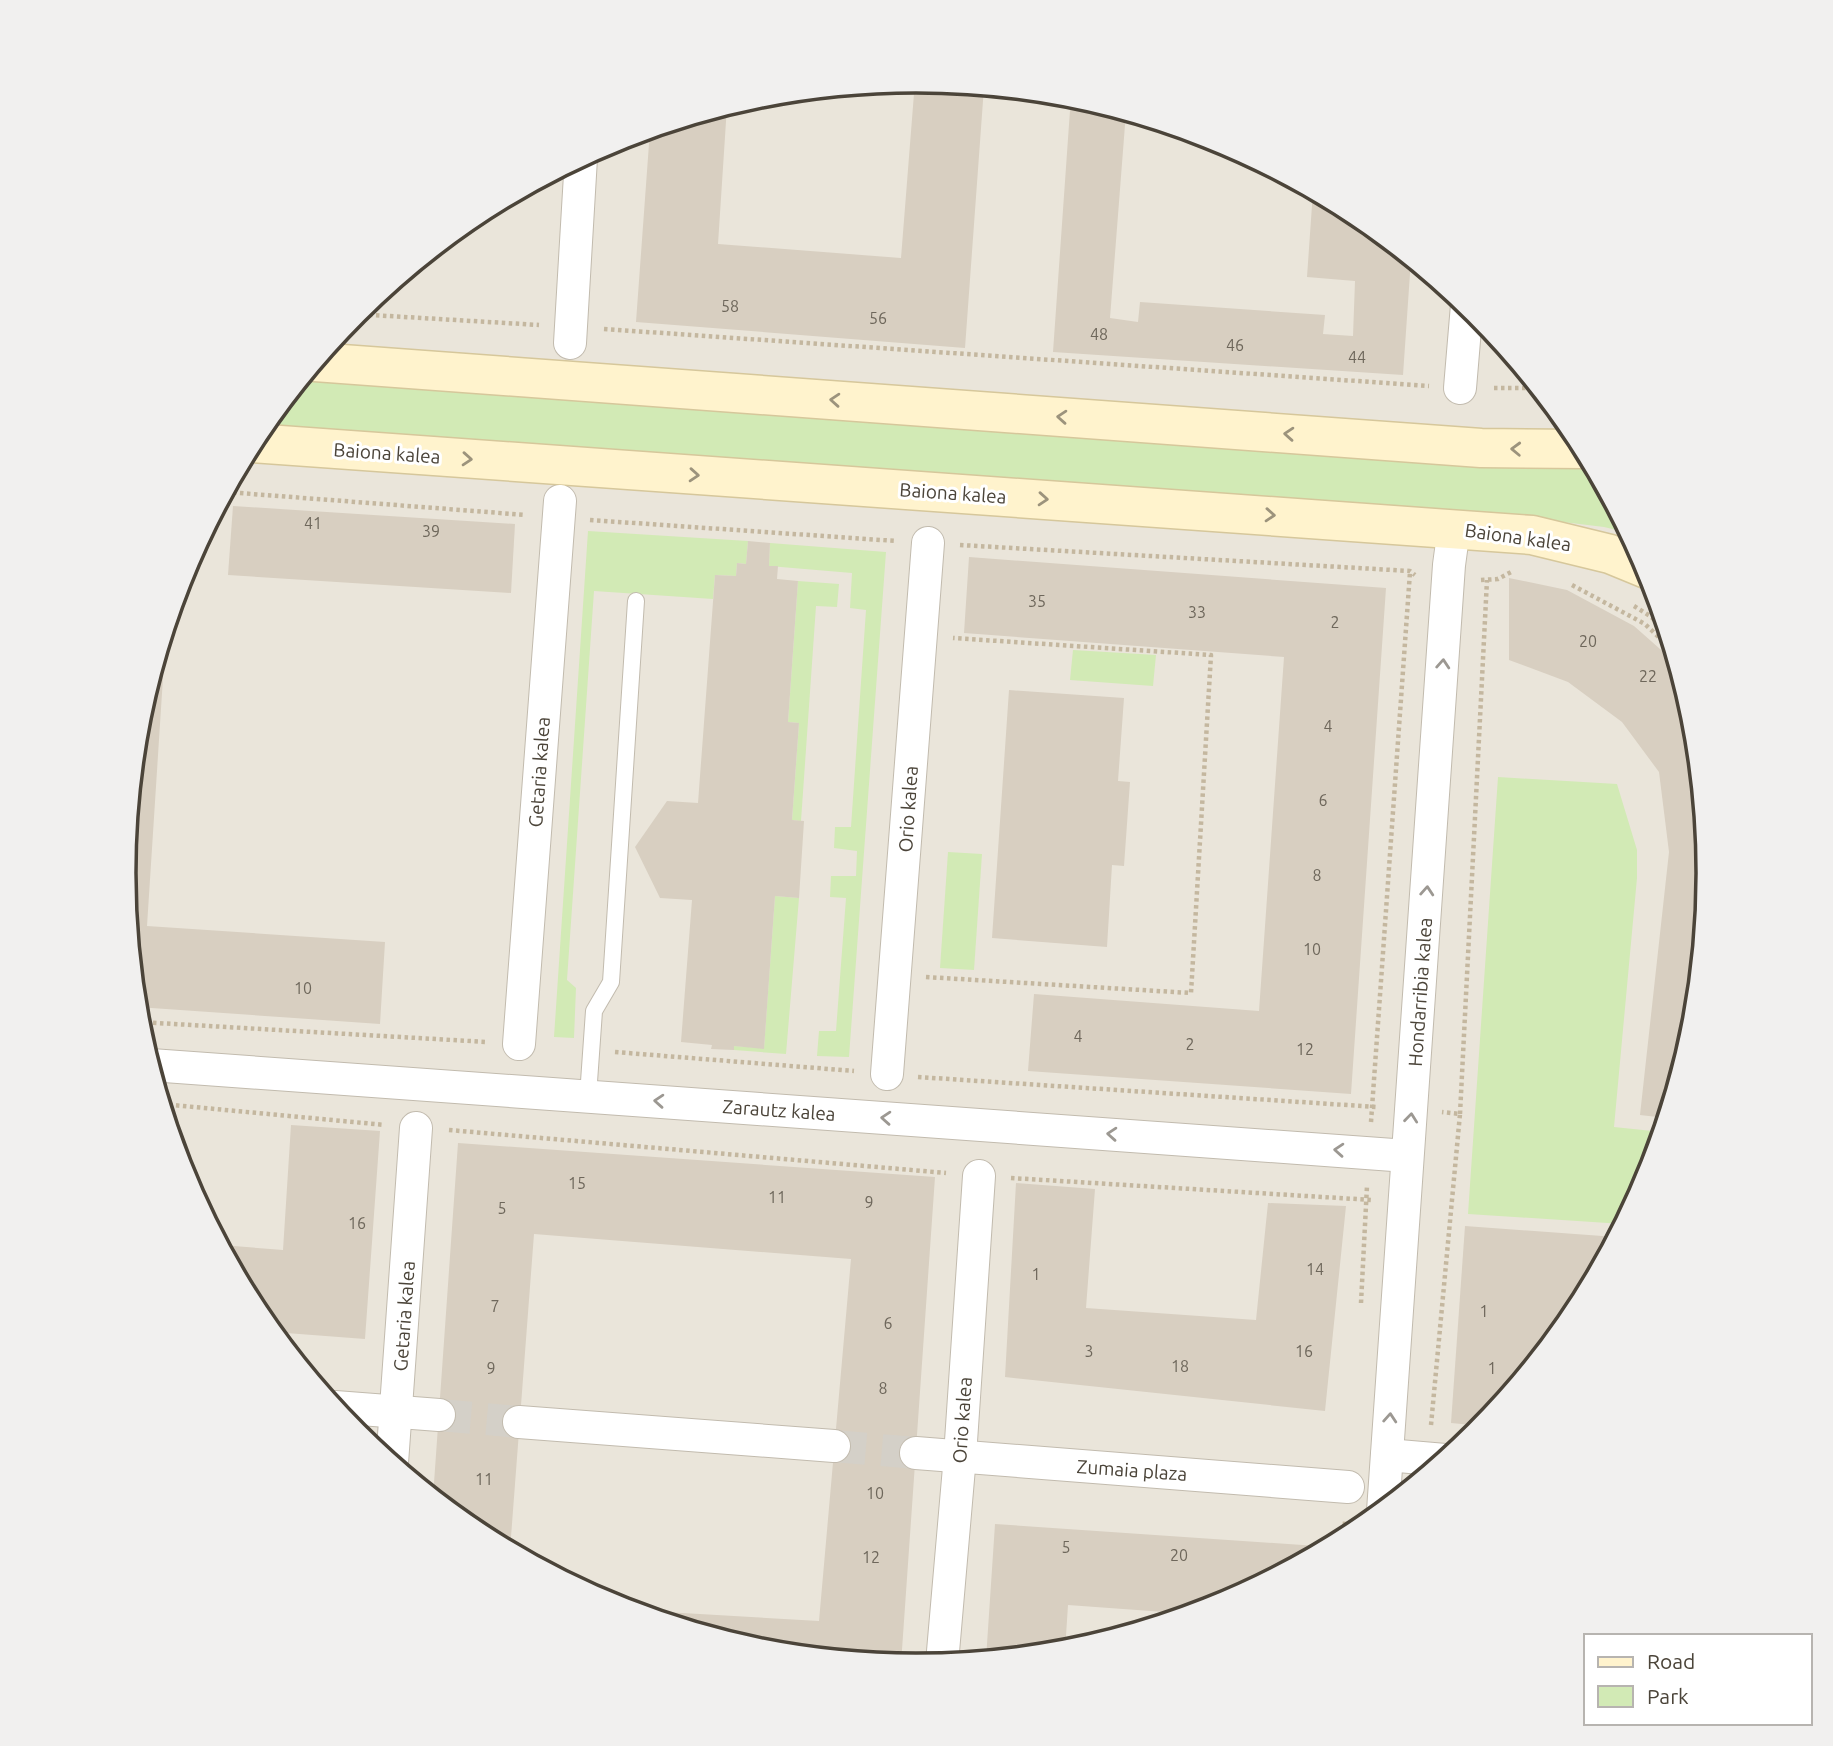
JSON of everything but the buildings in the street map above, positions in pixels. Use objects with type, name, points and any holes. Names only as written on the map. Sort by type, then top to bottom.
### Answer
[{"type":"street","points":[[571,335],[580,169]]},
{"type":"street","points":[[1460,388],[1466,319]]},
{"type":"street","points":[[327,363],[1481,448],[1571,449]]},
{"type":"street","name":"Baiona kalea","points":[[266,444],[1454,528],[1532,535],[1574,544],[1631,562]]},
{"type":"street","name":"Getaria kalea","points":[[519,1044],[560,501]]},
{"type":"street","name":"Hondarribia kalea","points":[[1384,1497],[1454,528]]},
{"type":"street","name":"Orio kalea","points":[[887,1074],[928,543]]},
{"type":"street","name":"Zarautz kalea","points":[[161,1066],[1408,1156]]},
{"type":"street","name":"Getaria kalea","points":[[393,1452],[416,1128]]},
{"type":"street","name":"Orio kalea","points":[[943,1652],[960,1456],[979,1176]]},
{"type":"street","points":[[349,1408],[439,1415]]},
{"type":"street","points":[[519,1422],[834,1446]]},
{"type":"street","name":"Zumaia plaza","points":[[916,1453],[1348,1487]]},
{"type":"street","points":[[1387,1455],[1432,1459]]},
{"type":"lane","points":[[588,1096],[594,1011],[611,982],[636,601]]},
{"type":"path","points":[[371,316],[571,335],[1460,388],[1528,388]]},
{"type":"path","points":[[928,543],[1410,571],[1423,581],[1498,579],[1513,571],[1524,574]]},
{"type":"path","points":[[1360,1308],[1368,1152],[1410,571]]},
{"type":"path","points":[[1437,1454],[1460,1114],[1487,580]]},
{"type":"path","points":[[1569,583],[1645,624],[1660,639]]},
{"type":"path","points":[[895,975],[1191,993],[1211,655],[921,635]]},
{"type":"path","points":[[151,1023],[519,1044]]},
{"type":"path","points":[[592,1050],[887,1074],[1412,1108],[1460,1114]]},
{"type":"path","points":[[172,1105],[979,1176],[1405,1202],[1452,1209]]},
{"type":"shaded area","points":[[865,94],[968,94],[1018,99],[1118,119],[1215,152],[1262,173],[1350,224],[1391,254],[1431,286],[1503,359],[1536,398],[1592,483],[1637,574],[1655,622],[1682,721],[1690,771],[1697,873],[1695,924],[1682,1025],[1670,1075],[1637,1172],[1616,1218],[1592,1263],[1536,1348],[1468,1425],[1431,1460],[1350,1522],[1307,1549],[1262,1573],[1167,1612],[1118,1627],[1018,1647],[968,1652],[865,1652],[815,1647],[715,1627],[618,1594],[571,1573],[483,1522],[442,1492],[402,1460],[330,1387],[297,1348],[241,1263],[196,1172],[178,1124],[151,1025],[143,975],[136,873],[138,822],[151,721],[163,671],[196,574],[217,528],[241,483],[297,398],[365,321],[402,286],[483,224],[526,197],[571,173],[666,134],[715,119],[815,99]]},
{"type":"green space","points":[[316,376],[1582,467],[1617,530],[1506,515],[277,427]]},
{"type":"green space","points":[[588,531],[748,541],[746,564],[737,563],[736,576],[715,575],[713,599],[594,591],[567,980],[576,988],[574,1038],[554,1037]]},
{"type":"green space","points":[[770,543],[886,552],[849,1057],[817,1056],[819,1031],[836,1031],[846,898],[830,897],[831,876],[856,876],[857,851],[834,848],[835,827],[851,827],[866,610],[850,608],[852,573],[769,566]]},
{"type":"green space","points":[[798,581],[839,584],[837,607],[816,606],[801,821],[792,820],[799,723],[788,722]]},
{"type":"green space","points":[[1073,650],[1156,655],[1153,686],[1070,680]]},
{"type":"green space","points":[[1498,777],[1617,784],[1637,850],[1637,878],[1614,1127],[1652,1131],[1613,1223],[1468,1214]]},
{"type":"green space","points":[[948,852],[982,854],[974,970],[940,968]]},
{"type":"green space","points":[[775,896],[799,898],[786,1054],[734,1050],[734,1046],[764,1048]]},
{"type":"tunnel","points":[[439,1415],[519,1422]]},
{"type":"tunnel","points":[[834,1446],[916,1453]]}]
